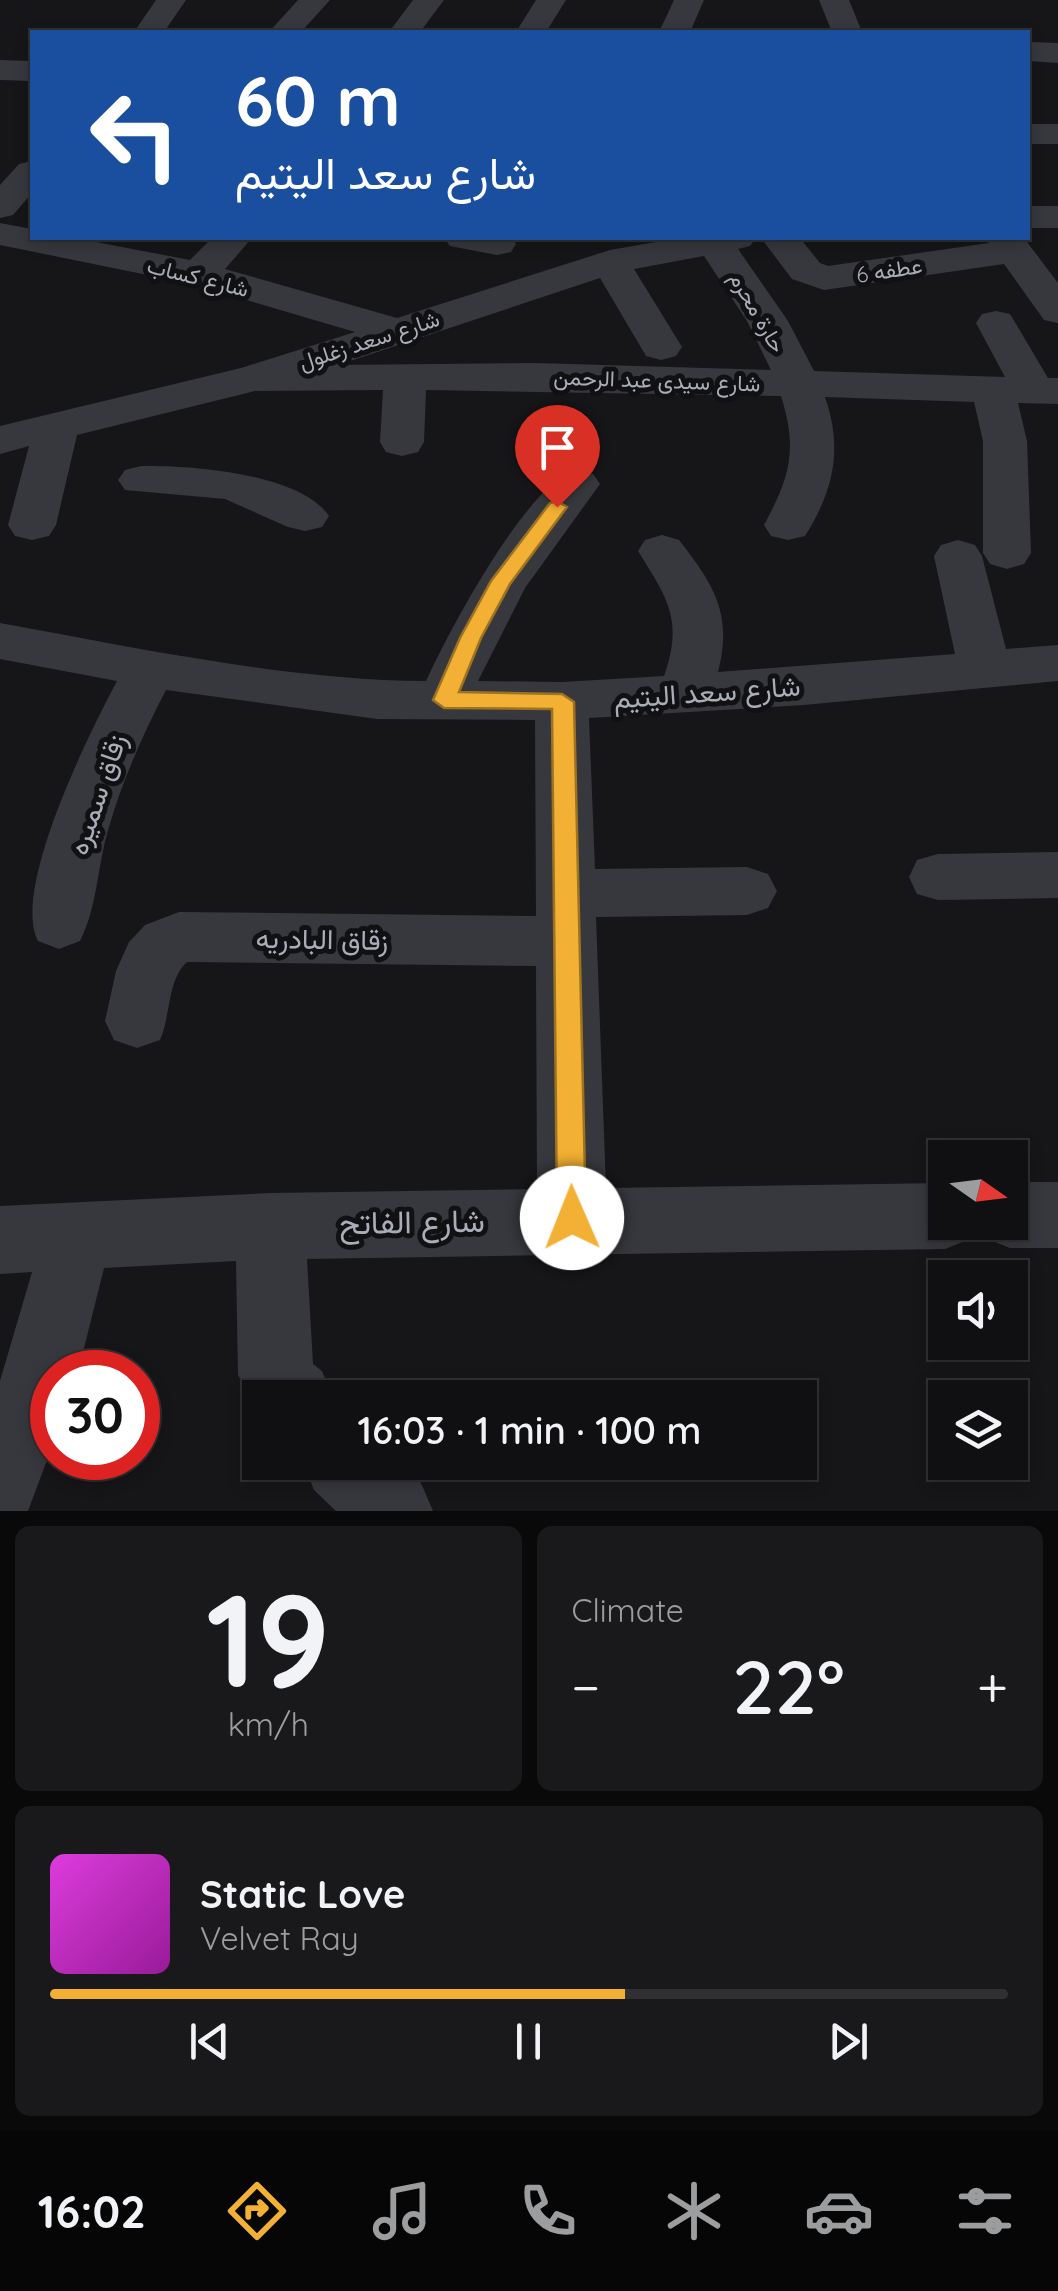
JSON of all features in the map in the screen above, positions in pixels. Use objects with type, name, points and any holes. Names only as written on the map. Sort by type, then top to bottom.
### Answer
[{"type":"street","points":[[151,30],[171,0]]},
{"type":"street","points":[[286,30],[316,0]]},
{"type":"street","points":[[406,30],[429,0]]},
{"type":"street","points":[[532,30],[551,0]]},
{"type":"street","points":[[676,30],[689,0]]},
{"type":"street","points":[[834,0],[845,30]]},
{"type":"street","points":[[1030,52],[1058,53]]},
{"type":"street","points":[[0,70],[30,70]]},
{"type":"street","points":[[1030,134],[1058,134]]},
{"type":"street","points":[[1,212],[30,175]]},
{"type":"street","name":"شارع كساب","points":[[1,212],[30,221]]},
{"type":"street","points":[[1030,229],[1058,217]]},
{"type":"street","name":"شارع كساب","points":[[90,240],[394,330]]},
{"type":"street","points":[[199,274],[231,240]]},
{"type":"street","name":"شارع سعد زغلول","points":[[0,440],[255,378],[610,262],[720,240]]},
{"type":"street","name":"حارة محرم","points":[[726,240],[798,385],[814,430],[811,477],[788,525]]},
{"type":"street","name":"عطفه 6","points":[[782,240],[806,271],[824,278],[994,240]]},
{"type":"street","points":[[1019,240],[1058,311]]},
{"type":"street","points":[[610,262],[660,347]]},
{"type":"street","points":[[996,322],[1029,391],[1005,441],[1008,553]]},
{"type":"street","points":[[402,442],[404,376]]},
{"type":"street","name":"شارع سيدى عبد الرحمن","points":[[255,378],[404,376],[1029,391]]},
{"type":"street","points":[[164,400],[195,479]]},
{"type":"street","points":[[32,525],[56,426]]},
{"type":"street","points":[[142,480],[195,479],[256,491],[305,516]]},
{"type":"street","points":[[444,700],[470,638],[501,581],[537,530],[577,484]]},
{"type":"street","points":[[662,550],[686,582],[700,618],[699,656],[684,694]]},
{"type":"street","points":[[958,556],[985,670]]},
{"type":"street","name":"شارع سعد اليتيم","points":[[0,642],[150,669],[377,700],[562,702],[1058,663]]},
{"type":"street","name":"زقاق سميره","points":[[58,924],[85,812],[110,744],[150,669]]},
{"type":"street","points":[[562,702],[572,1218]]},
{"type":"street","points":[[938,877],[1058,875]]},
{"type":"street","name":"زقاق البادريه","points":[[137,1021],[148,960],[160,944],[179,937],[566,917],[746,891]]},
{"type":"street","points":[[1028,1215],[1058,1215]]},
{"type":"street","name":"شارع الفاتح","points":[[0,1240],[270,1226],[572,1218],[928,1216]]},
{"type":"street","points":[[270,1226],[278,1380]]},
{"type":"street","points":[[0,1484],[36,1386],[78,1234]]},
{"type":"street","points":[[361,1480],[393,1511]]},
{"type":"route","points":[[557,507],[501,581],[470,638],[444,700],[562,702],[572,1218]]}]
